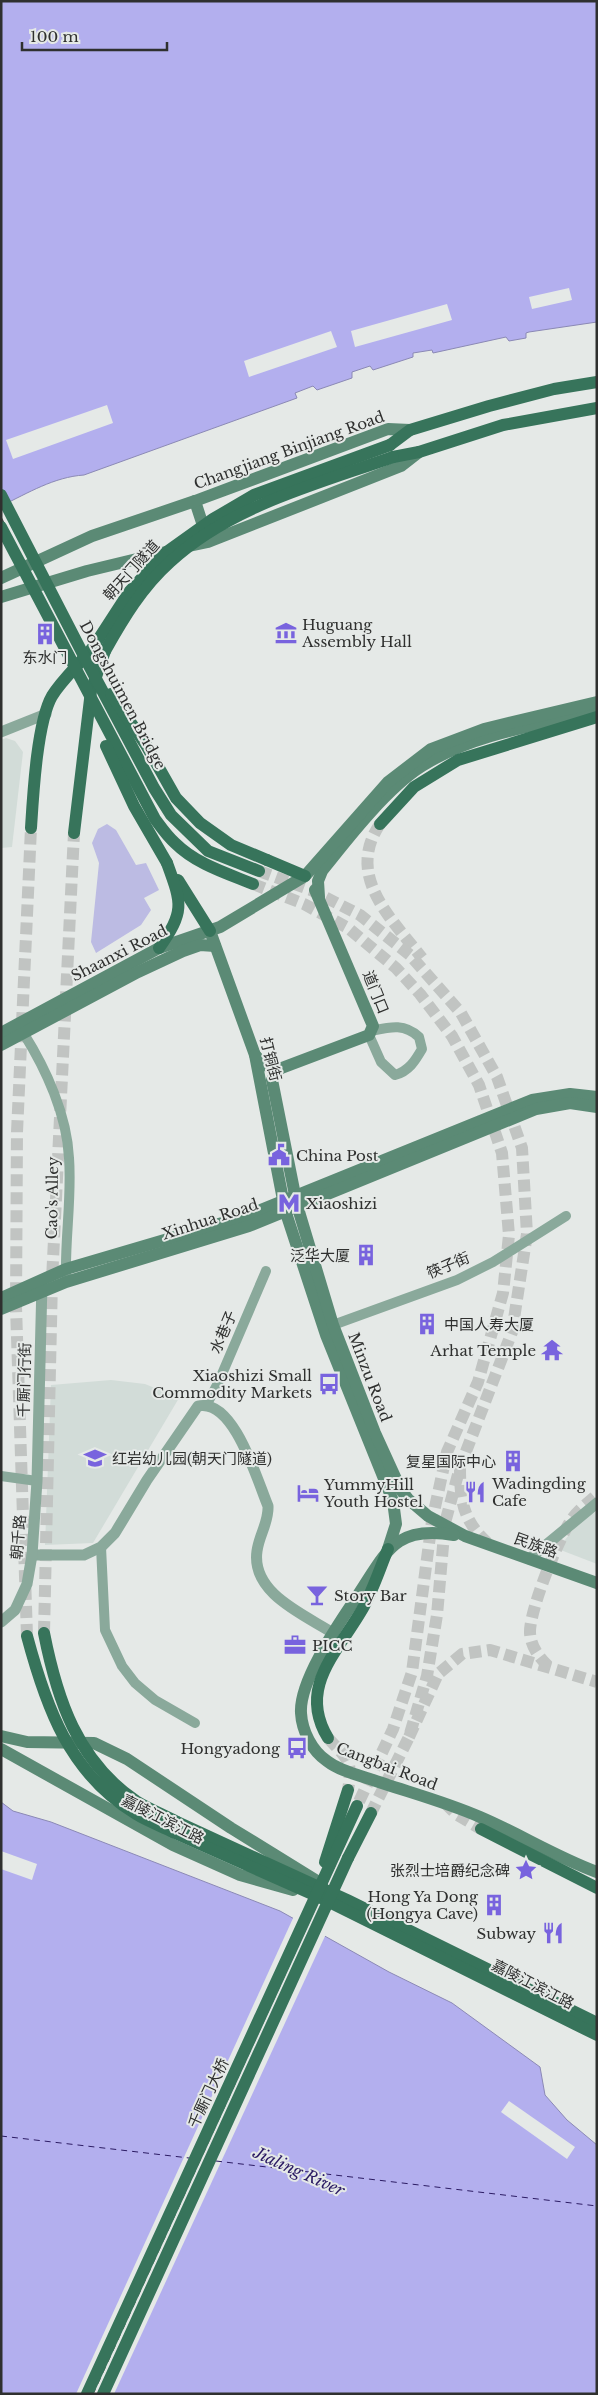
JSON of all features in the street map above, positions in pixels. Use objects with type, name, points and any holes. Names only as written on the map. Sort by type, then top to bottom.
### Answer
[{"type":"main road","name":"Changjiang Binjiang Road","points":[[1,578],[92,536],[195,501],[388,429],[410,430],[554,389],[597,382]]},
{"type":"main road","points":[[1,597],[87,571],[208,542],[401,466],[419,452],[503,425],[597,408]]},
{"type":"main road","name":"朝天门隧道","points":[[392,451],[410,430]]},
{"type":"main road","points":[[410,430],[419,452]]},
{"type":"main road","name":"朝天门隧道","points":[[74,833],[90,691],[99,649],[129,592],[164,554],[213,519],[254,495],[392,451],[419,452]]},
{"type":"main road","name":"Dongshuimen Bridge","points":[[1,495],[86,660],[154,788],[171,815],[208,851],[259,871]]},
{"type":"main road","points":[[195,501],[208,542]]},
{"type":"main road","name":"Dongshuimen Bridge","points":[[1,527],[155,819],[174,843],[190,855],[217,870],[253,884]]},
{"type":"main road","name":"朝天门隧道","points":[[31,828],[34,776],[51,698],[99,649]]},
{"type":"main road","points":[[86,660],[130,720],[176,798],[200,823],[231,845],[304,876]]},
{"type":"main road","points":[[74,668],[134,806],[167,863],[183,896],[210,931]]},
{"type":"main road","name":"Shaanxi Road","points":[[1,1033],[159,948],[210,931],[304,876],[388,782],[431,750],[484,729],[597,702]]},
{"type":"main road","points":[[319,897],[318,881],[322,871],[380,804],[421,767],[470,743],[597,712]]},
{"type":"main road","points":[[380,824],[414,787],[458,760],[597,717]]},
{"type":"main road","name":"道门口","points":[[279,1069],[370,1033],[373,1026],[319,897],[304,876]]},
{"type":"main road","points":[[159,948],[173,928],[183,896]]},
{"type":"main road","name":"打铜街","points":[[210,931],[256,1056],[290,1203]]},
{"type":"main road","name":"Shaanxi Road","points":[[1,1045],[138,972],[183,951],[200,945],[215,946]]},
{"type":"main road","points":[[256,1056],[264,1065],[279,1069]]},
{"type":"main road","name":"打铜街","points":[[279,1069],[272,1080],[290,1203]]},
{"type":"main road","name":"Xinhua Road","points":[[290,1203],[532,1100],[570,1094],[597,1097]]},
{"type":"main road","name":"Xinhua Road","points":[[1,1298],[290,1203],[536,1109],[570,1103],[597,1107]]},
{"type":"main road","name":"Minzu Road","points":[[290,1203],[332,1324],[375,1433],[401,1490],[428,1516],[465,1536]]},
{"type":"main road","name":"Minzu Road","points":[[290,1203],[326,1335],[393,1501],[396,1524],[388,1549]]},
{"type":"main road","name":"Xinhua Road","points":[[1,1310],[42,1286]]},
{"type":"main road","name":"Cangbai Road","points":[[465,1536],[424,1532],[402,1539],[388,1549],[333,1633],[312,1673],[301,1701],[304,1728],[318,1754],[340,1768],[480,1816],[575,1864],[597,1872]]},
{"type":"main road","name":"民族路","points":[[465,1536],[597,1583]]},
{"type":"main road","points":[[328,1738],[319,1724],[316,1713],[315,1697],[322,1674],[363,1607],[388,1549]]},
{"type":"main road","name":"嘉陵江滨江路","points":[[44,1633],[54,1680],[79,1741],[102,1771],[136,1800],[177,1822],[348,1900],[597,2023]]},
{"type":"main road","name":"嘉陵江滨江路","points":[[27,1636],[40,1686],[71,1752],[101,1786],[135,1814],[317,1898],[597,2035]]},
{"type":"main road","name":"嘉陵江滨江路","points":[[1,1736],[28,1742],[94,1743],[127,1759],[231,1828],[348,1900]]},
{"type":"main road","points":[[28,1742],[22,1750],[29,1764]]},
{"type":"main road","name":"嘉陵江滨江路","points":[[1,1749],[173,1845],[240,1875],[317,1898]]},
{"type":"main road","points":[[317,1898],[331,1840],[348,1790]]},
{"type":"main road","name":"千厮门大桥","points":[[87,2394],[317,1898],[357,1806]]},
{"type":"main road","name":"千厮门大桥","points":[[102,2394],[341,1873],[371,1813]]},
{"type":"main road","points":[[481,1829],[597,1888]]},
{"type":"street","points":[[1,732],[46,714]]},
{"type":"street","points":[[393,1026],[405,1028],[419,1037],[422,1049],[412,1066],[402,1073],[395,1075],[381,1062],[370,1033],[393,1026]]},
{"type":"street","name":"Cao's Alley","points":[[24,1034],[44,1071],[61,1116],[69,1156],[66,1276]]},
{"type":"street","name":"筷子街","points":[[332,1324],[458,1280],[493,1262],[566,1216]]},
{"type":"street","name":"水巷子","points":[[206,1404],[219,1381],[266,1271]]},
{"type":"street","name":"千厮门行街","points":[[37,1481],[42,1286]]},
{"type":"street","points":[[32,1555],[84,1554],[93,1553],[101,1548],[115,1533],[147,1480],[198,1406],[206,1404],[214,1407],[230,1420],[268,1506],[268,1515],[257,1551],[258,1574],[278,1598],[333,1633]]},
{"type":"street","points":[[1,1476],[37,1481]]},
{"type":"street","name":"朝千路","points":[[1,1622],[15,1610],[27,1584],[32,1555],[37,1481]]},
{"type":"street","points":[[529,1559],[597,1503]]},
{"type":"street","points":[[101,1548],[105,1630],[122,1666],[135,1684],[155,1700],[195,1723]]},
{"type":"shaded area","points":[[6,738],[15,741],[23,752],[12,847],[1,848],[1,740]]},
{"type":"shaded area","points":[[107,824],[116,830],[136,865],[146,863],[159,890],[144,898],[151,910],[141,925],[96,953],[91,942],[99,863],[92,843],[98,829]]},
{"type":"shaded area","name":"红岩幼儿园(朝天门隧道)","points":[[111,1380],[145,1384],[179,1398],[93,1543],[45,1545],[51,1385]]},
{"type":"shaded area","points":[[597,1511],[597,1564],[558,1549],[579,1522]]},
{"type":"water","points":[[1,1],[597,1],[597,322],[529,332],[526,333],[526,338],[509,341],[506,337],[433,353],[432,350],[413,353],[413,357],[373,370],[370,366],[352,372],[352,378],[317,390],[313,386],[295,393],[297,398],[84,475],[52,482],[1,506]]},
{"type":"water","name":"Jialing River","points":[[1,1802],[13,1811],[51,1822],[280,1911],[389,1972],[452,2003],[540,2067],[545,2095],[567,2120],[597,2145],[597,2394],[1,2394]]},
{"type":"pier","points":[[569,288],[572,300],[532,309],[529,297]]},
{"type":"pier","points":[[447,304],[452,320],[355,347],[351,331]]},
{"type":"pier","points":[[331,331],[337,347],[249,377],[244,361]]},
{"type":"pier","points":[[107,405],[113,423],[13,459],[6,440]]},
{"type":"pier","points":[[1,1851],[37,1864],[32,1880],[1,1869]]},
{"type":"pier","points":[[294,1916],[326,1934],[114,2394],[76,2394]]},
{"type":"pier","points":[[509,2101],[575,2147],[567,2159],[501,2112]]},
{"type":"ferry route","points":[[1,2136],[189,2158]]},
{"type":"ferry route","points":[[216,2161],[597,2206]]},
{"type":"tunnel","points":[[380,824],[370,843],[367,861],[370,879],[376,895],[386,912],[422,958]]},
{"type":"tunnel","points":[[27,1636],[16,1307],[17,1132],[31,828]]},
{"type":"tunnel","points":[[44,1633],[52,1280],[74,833]]},
{"type":"tunnel","points":[[259,871],[311,890],[360,915],[410,955],[461,1013],[497,1077],[522,1148],[527,1234],[512,1332],[460,1467],[445,1523],[437,1615],[427,1676],[409,1737],[371,1813]]},
{"type":"tunnel","points":[[253,884],[304,904],[348,928],[396,968],[420,994],[452,1036],[479,1085],[502,1153],[509,1235],[503,1293],[478,1382],[447,1452],[432,1521],[412,1672],[393,1729],[357,1806]]},
{"type":"tunnel","points":[[460,1467],[462,1501],[465,1511],[474,1528],[491,1546]]},
{"type":"tunnel","points":[[548,1666],[532,1643],[530,1633],[534,1608],[566,1528],[577,1512],[597,1495]]},
{"type":"tunnel","points":[[409,1737],[438,1674],[462,1654],[490,1650],[597,1682]]},
{"type":"tunnel","points":[[328,1738],[344,1756],[349,1766],[348,1790]]},
{"type":"tunnel","points":[[445,1803],[456,1814],[481,1829]]},
{"type":"railway","points":[[1,500],[78,649]]},
{"type":"railway","points":[[1,519],[70,653]]},
{"type":"railway","points":[[92,2394],[358,1813]]},
{"type":"place","name":"Huguang Assembly Hall","points":[[286,633]]},
{"type":"place","name":"东水门","points":[[45,634]]},
{"type":"place","name":"China Post","points":[[279,1155]]},
{"type":"place","name":"Xiaoshizi","points":[[289,1203]]},
{"type":"place","name":"泛华大厦","points":[[366,1255]]},
{"type":"place","name":"中国人寿大厦","points":[[427,1324]]},
{"type":"place","name":"Arhat Temple","points":[[552,1350]]},
{"type":"place","name":"Xiaoshizi Small Commodity Markets","points":[[329,1384]]},
{"type":"place","name":"红岩幼儿园(朝天门隧道)","points":[[95,1458]]},
{"type":"place","name":"复星国际中心","points":[[513,1461]]},
{"type":"place","name":"Wadingding Cafe","points":[[475,1492]]},
{"type":"place","name":"YummyHill Youth Hostel","points":[[308,1493]]},
{"type":"place","name":"Story Bar","points":[[317,1595]]},
{"type":"place","name":"PICC","points":[[295,1645]]},
{"type":"place","name":"Hongyadong","points":[[297,1748]]},
{"type":"place","name":"张烈士培爵纪念碑","points":[[526,1870]]},
{"type":"place","name":"Hong Ya Dong (Hongya Cave)","points":[[494,1905]]},
{"type":"place","name":"Subway","points":[[553,1933]]}]
